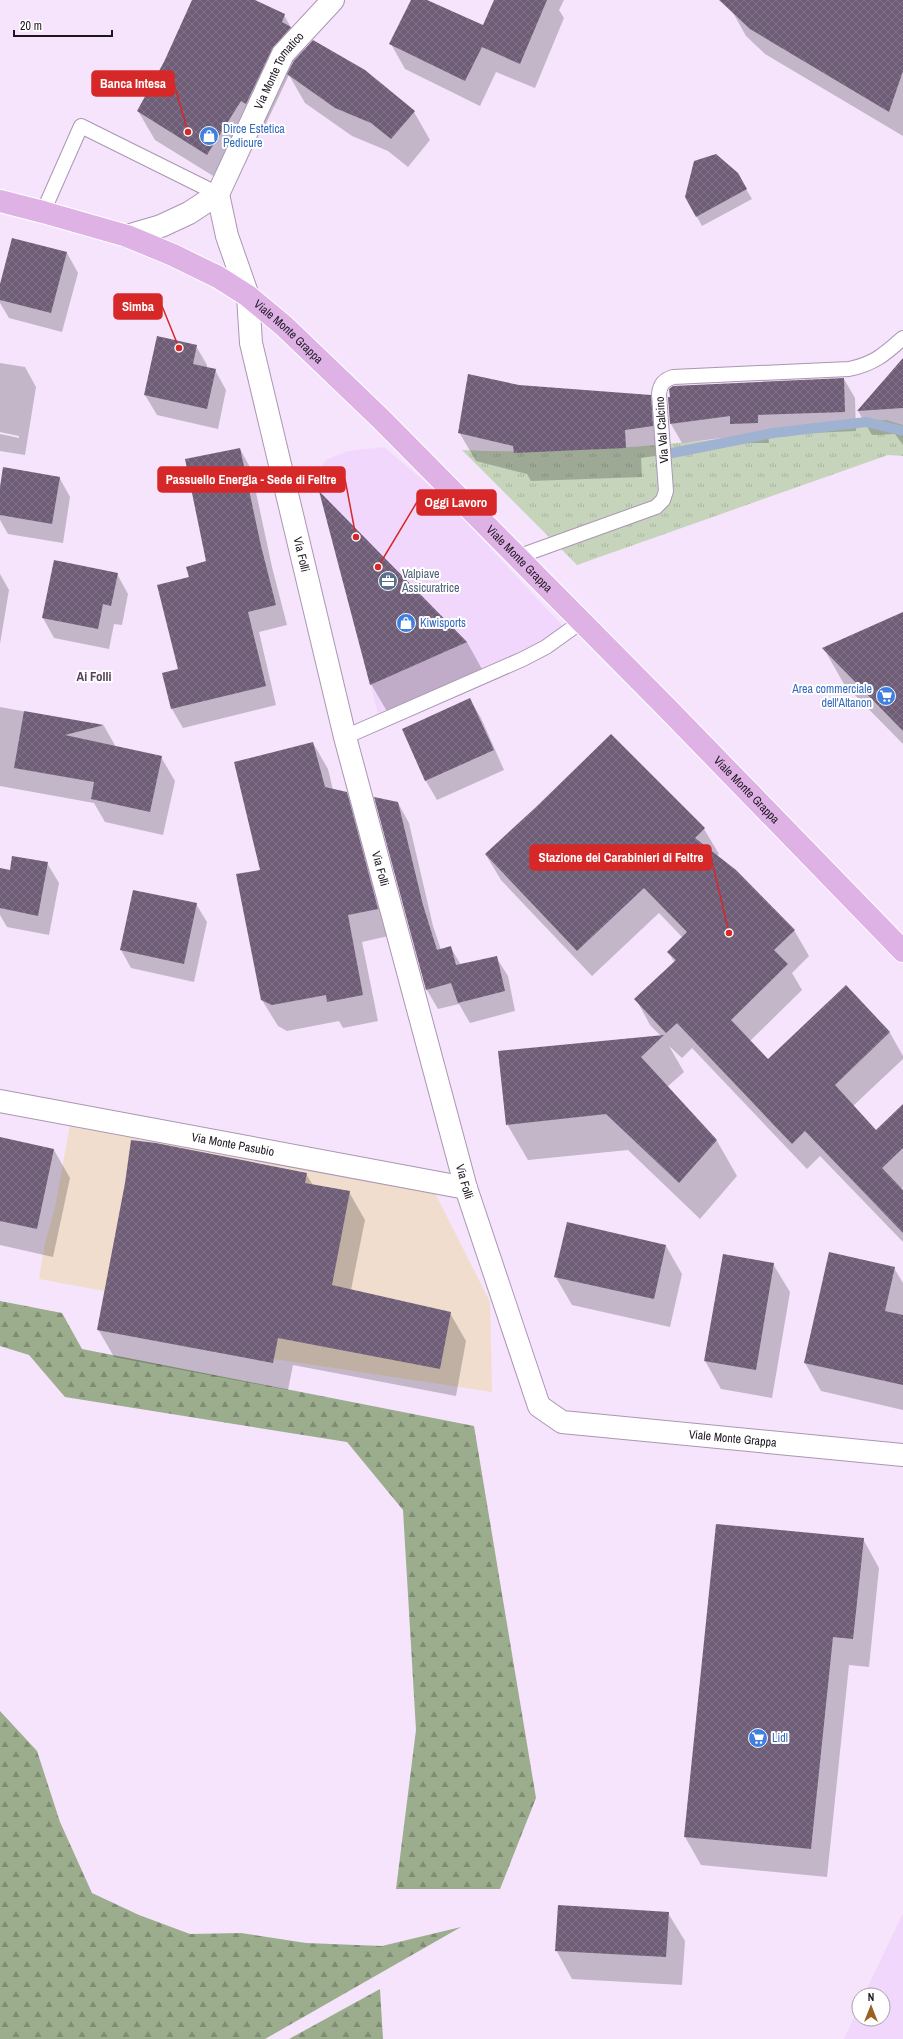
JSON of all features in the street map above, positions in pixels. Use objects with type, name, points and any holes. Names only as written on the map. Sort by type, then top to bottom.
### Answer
[{"type":"main road","name":"Viale Monte Grappa","points":[[0,201],[127,236],[218,277],[248,296],[284,326],[330,369],[581,622],[903,951]]},
{"type":"street","name":"Via Monte Tomatico","points":[[218,194],[283,54],[333,0]]},
{"type":"street","points":[[127,236],[161,226],[189,213],[218,194],[227,236],[248,296]]},
{"type":"street","name":"Via Folli","points":[[248,296],[251,343],[345,737],[466,1188],[539,1406],[562,1422]]},
{"type":"street","name":"Via Monte Pasubio","points":[[0,1101],[466,1188]]},
{"type":"street","name":"Viale Monte Grappa","points":[[562,1422],[903,1455]]},
{"type":"lane","points":[[43,212],[81,126],[218,194]]},
{"type":"lane","name":"Via Val Calcino","points":[[517,557],[652,509],[663,500],[666,491],[659,394],[660,386],[665,380],[673,377],[849,369],[866,366],[884,355],[903,338]]},
{"type":"lane","points":[[345,737],[523,659],[546,647],[581,622]]},
{"type":"shaded area","points":[[384,447],[441,495],[571,635],[380,721],[315,476],[326,460],[348,451]]},
{"type":"shaded area","points":[[71,1119],[430,1183],[490,1302],[492,1392],[274,1359],[97,1330],[104,1291],[39,1279],[45,1243],[55,1207]]},
{"type":"shaded area","points":[[903,1913],[903,2039],[844,2039],[851,2024],[851,2027],[891,2027],[891,1987],[868,1987]]},
{"type":"green space","points":[[886,420],[903,425],[903,456],[888,455],[577,565],[462,450],[515,451],[622,448],[728,438]]},
{"type":"green space","points":[[0,1301],[62,1313],[82,1349],[474,1426],[536,1798],[500,1889],[396,1889],[416,1730],[403,1510],[347,1442],[65,1397],[29,1355],[0,1346]]},
{"type":"green space","points":[[0,1711],[37,1751],[60,1822],[92,1893],[139,1915],[190,1934],[241,1933],[306,1943],[382,1946],[461,1927],[265,2039],[0,2039]]},
{"type":"green space","points":[[380,1989],[383,2039],[289,2039]]},
{"type":"building","points":[[192,0],[255,0],[285,14],[282,22],[291,27],[272,49],[246,104],[241,101],[207,155],[137,111],[164,62]]},
{"type":"building","points":[[411,0],[427,0],[483,25],[494,0],[547,0],[520,64],[482,47],[465,81],[389,44]]},
{"type":"building","points":[[719,0],[903,0],[903,71],[889,112],[750,29]]},
{"type":"building","points":[[313,40],[365,70],[415,111],[391,139],[371,123],[335,108],[287,74],[294,61]]},
{"type":"building","points":[[716,154],[738,173],[747,189],[696,217],[685,197],[694,161]]},
{"type":"building","points":[[12,238],[67,252],[51,313],[0,300],[0,284]]},
{"type":"building","points":[[157,336],[197,345],[193,364],[216,369],[207,409],[144,395]]},
{"type":"building","points":[[903,358],[903,408],[857,411]]},
{"type":"building","points":[[468,374],[519,385],[651,395],[653,426],[625,430],[626,448],[514,453],[513,446],[458,433]]},
{"type":"building","points":[[844,378],[845,412],[758,415],[758,423],[730,424],[730,416],[670,424],[668,397],[670,397],[669,389],[673,386]]},
{"type":"building","points":[[240,448],[261,546],[276,605],[248,612],[266,686],[171,709],[162,673],[178,669],[157,585],[189,577],[186,567],[206,561],[185,459]]},
{"type":"building","points":[[3,467],[60,477],[52,524],[0,515],[0,487]]},
{"type":"building","points":[[319,491],[467,642],[370,685]]},
{"type":"building","points":[[54,560],[118,573],[111,606],[103,604],[98,629],[42,618]]},
{"type":"building","name":"Area commerciale dell'Altanon","points":[[903,612],[903,731],[822,648]]},
{"type":"building","points":[[470,698],[494,750],[425,781],[402,729]]},
{"type":"building","points":[[24,711],[104,725],[65,735],[162,756],[150,812],[91,799],[94,782],[14,768]]},
{"type":"building","points":[[611,734],[705,828],[695,838],[736,870],[795,930],[774,950],[788,964],[731,1020],[768,1059],[846,985],[890,1032],[835,1085],[876,1130],[903,1104],[903,1148],[882,1168],[903,1190],[903,1233],[805,1131],[792,1144],[677,1023],[666,1033],[634,999],[676,960],[667,952],[687,932],[644,888],[577,951],[485,854]]},
{"type":"building","points":[[313,742],[325,787],[347,792],[378,909],[348,915],[363,995],[327,1002],[326,995],[272,1005],[261,1000],[236,874],[260,870],[234,762]]},
{"type":"building","points":[[374,797],[398,802],[423,905],[437,950],[451,946],[456,965],[497,956],[505,991],[458,1003],[451,983],[426,990]]},
{"type":"building","points":[[12,856],[48,862],[38,916],[0,908],[0,868],[10,870]]},
{"type":"building","points":[[133,890],[197,903],[184,964],[120,950]]},
{"type":"building","points":[[664,1035],[641,1057],[717,1140],[679,1183],[606,1114],[506,1125],[498,1051]]},
{"type":"building","points":[[0,1137],[54,1149],[37,1229],[0,1221]]},
{"type":"building","points":[[131,1140],[156,1143],[307,1173],[305,1183],[350,1191],[332,1285],[451,1312],[440,1369],[278,1338],[273,1363],[97,1330],[125,1183]]},
{"type":"building","points":[[567,1222],[666,1245],[654,1299],[554,1277]]},
{"type":"building","points":[[829,1252],[895,1267],[885,1311],[903,1315],[903,1385],[804,1363]]},
{"type":"building","points":[[723,1254],[774,1263],[756,1370],[704,1361]]},
{"type":"building","name":"Lidl","points":[[716,1524],[864,1538],[853,1639],[833,1637],[811,1849],[684,1837]]},
{"type":"building","points":[[558,1905],[669,1912],[666,1957],[555,1951]]},
{"type":"waterway","points":[[672,453],[773,433],[866,422],[903,431]]},
{"type":"place","name":"Banca Intesa","points":[[188,132]]},
{"type":"place","name":"Dirce Estetica Pedicure","points":[[209,136]]},
{"type":"place","name":"Simba","points":[[179,348]]},
{"type":"place","name":"Passuello Energia - Sede di Feltre","points":[[356,537]]},
{"type":"place","name":"Oggi Lavoro","points":[[378,567]]},
{"type":"place","name":"Valpiave Assicuratrice","points":[[388,581]]},
{"type":"place","name":"Kiwisports","points":[[406,623]]},
{"type":"place","name":"Area commerciale dell'Altanon","points":[[886,696]]},
{"type":"place","name":"Stazione dei Carabinieri di Feltre","points":[[729,933]]},
{"type":"place","name":"Lidl","points":[[758,1738]]},
{"type":"district","name":"Ai Folli","points":[[94,676]]}]
